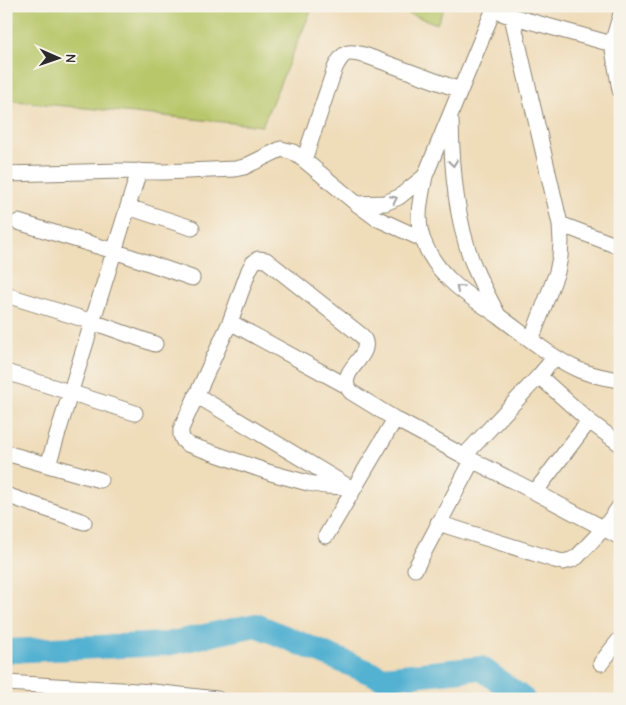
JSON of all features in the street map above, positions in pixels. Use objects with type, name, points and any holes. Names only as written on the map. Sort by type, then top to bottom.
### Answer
[{"type":"street","points":[[616,43],[512,17],[494,8],[425,176],[419,221],[422,239],[432,258],[448,278],[465,293],[555,357],[579,370],[620,380]]},
{"type":"street","points":[[512,17],[560,224],[562,242],[557,272],[531,340]]},
{"type":"street","points":[[620,17],[616,43],[620,90]]},
{"type":"street","points":[[304,160],[335,68],[345,54],[355,53],[367,56],[460,90]]},
{"type":"street","points":[[450,114],[452,155],[462,225],[475,268],[498,316]]},
{"type":"street","points":[[6,174],[235,169],[244,167],[282,149],[292,152],[304,160],[376,218],[422,239]]},
{"type":"street","points":[[48,465],[139,172]]},
{"type":"street","points":[[357,204],[385,203],[399,197],[425,176]]},
{"type":"street","points":[[128,207],[192,228]]},
{"type":"street","points":[[18,222],[114,251],[192,278]]},
{"type":"street","points":[[560,224],[620,247]]},
{"type":"street","points":[[347,386],[349,374],[364,351],[365,340],[266,260],[258,259],[249,270],[230,322],[181,429],[181,435],[187,444],[271,473],[308,483],[352,488]]},
{"type":"street","points":[[6,295],[93,322],[155,344]]},
{"type":"street","points":[[230,322],[347,386],[351,392],[395,419],[468,459],[620,537]]},
{"type":"street","points":[[415,569],[468,459],[555,357]]},
{"type":"street","points":[[6,372],[135,413]]},
{"type":"street","points":[[539,376],[589,421],[620,444]]},
{"type":"street","points":[[196,395],[352,488]]},
{"type":"street","points":[[326,536],[352,488],[395,419]]},
{"type":"street","points":[[535,492],[589,421]]},
{"type":"street","points":[[6,453],[100,480]]},
{"type":"street","points":[[6,495],[84,522]]},
{"type":"street","points":[[438,523],[563,562],[577,557],[604,528],[620,506]]},
{"type":"street","points":[[601,664],[620,639]]},
{"type":"street","points":[[6,683],[153,696],[217,699]]},
{"type":"green space","points":[[6,6],[313,6],[262,126],[6,100]]},
{"type":"green space","points":[[388,6],[445,6],[437,24]]},
{"type":"waterway","points":[[6,651],[167,644],[256,625],[383,678],[481,668],[523,699]]}]
